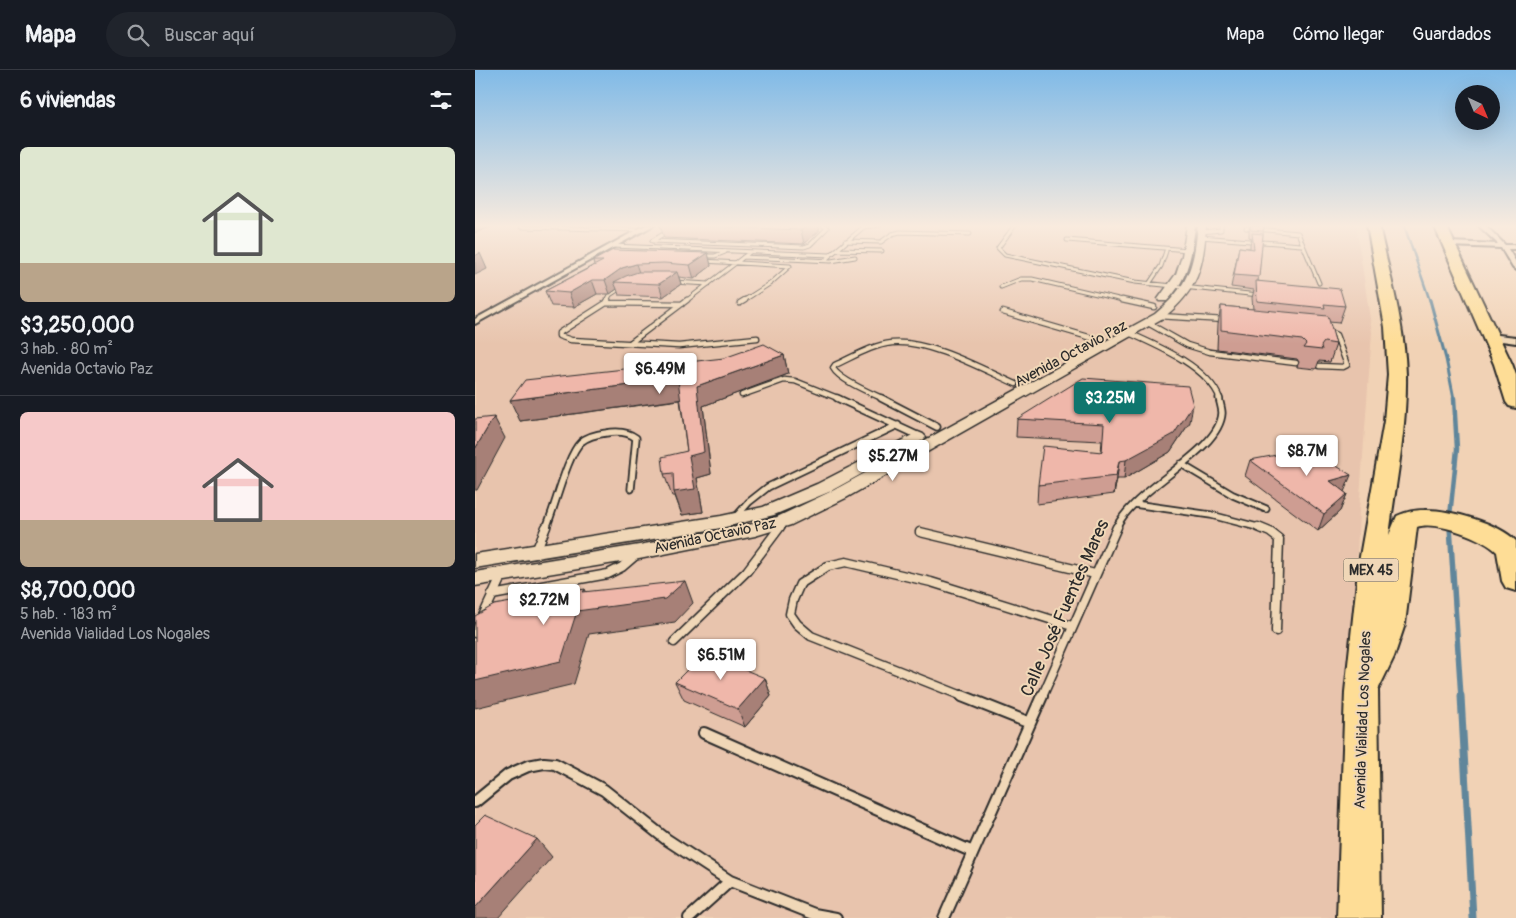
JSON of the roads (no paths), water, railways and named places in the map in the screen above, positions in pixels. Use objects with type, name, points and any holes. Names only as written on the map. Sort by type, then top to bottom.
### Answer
[{"type":"highway","name":"Avenida Vialidad Los Nogales","points":[[1359,918],[1361,692],[1372,562],[1394,421],[1397,375],[1393,328],[1381,265]]},
{"type":"highway","points":[[1458,265],[1503,364],[1516,402]]},
{"type":"highway","points":[[1361,692],[1386,640],[1393,614],[1401,541],[1406,523],[1417,517],[1428,517],[1468,527],[1492,536],[1502,542],[1513,557],[1516,581]]},
{"type":"street","points":[[475,322],[579,265]]},
{"type":"street","name":"Avenida Octavio Paz","points":[[475,579],[639,552],[755,530],[784,521],[840,494],[1124,331],[1173,305],[1181,288],[1186,265]]},
{"type":"street","name":"Avenida Octavio Paz","points":[[1181,288],[1196,271],[1198,265]]},
{"type":"street","name":"Avenida Octavio Paz","points":[[475,561],[734,519],[767,511],[823,488],[1099,340],[1124,331]]},
{"type":"street","points":[[1490,336],[1516,340]]},
{"type":"lane","points":[[630,343],[734,265]]},
{"type":"lane","points":[[740,304],[771,283],[790,266],[771,265]]},
{"type":"lane","points":[[1053,265],[1149,284],[1263,295]]},
{"type":"lane","points":[[1149,284],[1161,265]]},
{"type":"lane","points":[[1310,265],[1319,283]]},
{"type":"lane","points":[[1001,287],[1021,279],[1032,279],[1154,315],[1229,320]]},
{"type":"lane","points":[[663,281],[709,284]]},
{"type":"lane","points":[[628,284],[610,295],[606,303],[559,333],[559,336],[571,340],[692,346],[757,338]]},
{"type":"lane","points":[[606,303],[682,304]]},
{"type":"lane","points":[[1003,312],[1099,340]]},
{"type":"lane","points":[[1154,315],[1187,345],[1235,357],[1296,363]]},
{"type":"lane","points":[[1319,366],[1343,367],[1347,365],[1336,335],[1323,330]]},
{"type":"lane","name":"Calle José Fuentes Mares","points":[[944,918],[1095,574],[1121,520],[1134,504],[1201,447],[1216,431],[1222,413],[1219,396],[1197,370],[1181,359],[1124,331]]},
{"type":"lane","points":[[937,427],[845,379],[835,372],[833,368],[835,365],[882,346],[902,343],[935,352],[1017,384]]},
{"type":"lane","points":[[742,395],[775,383],[791,380],[862,408],[919,436]]},
{"type":"lane","points":[[734,519],[747,502],[768,488],[898,425]]},
{"type":"lane","points":[[535,552],[575,450],[581,441],[594,435],[611,432],[632,434],[636,438],[631,489]]},
{"type":"lane","points":[[1181,464],[1235,497],[1266,509]]},
{"type":"lane","points":[[1134,504],[1203,514],[1257,526],[1275,534],[1279,539],[1276,631]]},
{"type":"lane","points":[[674,642],[730,589],[761,556],[784,521]]},
{"type":"lane","points":[[920,532],[1095,574]]},
{"type":"lane","points":[[492,595],[613,573],[623,567],[639,552]]},
{"type":"lane","points":[[1030,723],[811,636],[797,624],[790,614],[793,600],[800,584],[810,576],[828,566],[846,562],[931,582],[1072,626]]},
{"type":"lane","points":[[475,633],[502,574]]},
{"type":"lane","points":[[704,733],[973,852]]},
{"type":"lane","points":[[475,802],[508,775],[529,766],[545,763],[555,764],[604,790],[667,839],[729,881],[814,914],[837,918]]},
{"type":"lane","points":[[689,918],[729,881]]},
{"type":"waterway","points":[[1418,265],[1430,301]]},
{"type":"waterway","points":[[1430,300],[1446,359],[1454,399]]},
{"type":"waterway","points":[[1450,516],[1457,449],[1454,398]]},
{"type":"waterway","points":[[1450,527],[1461,697]]},
{"type":"waterway","points":[[1461,696],[1473,918]]}]
